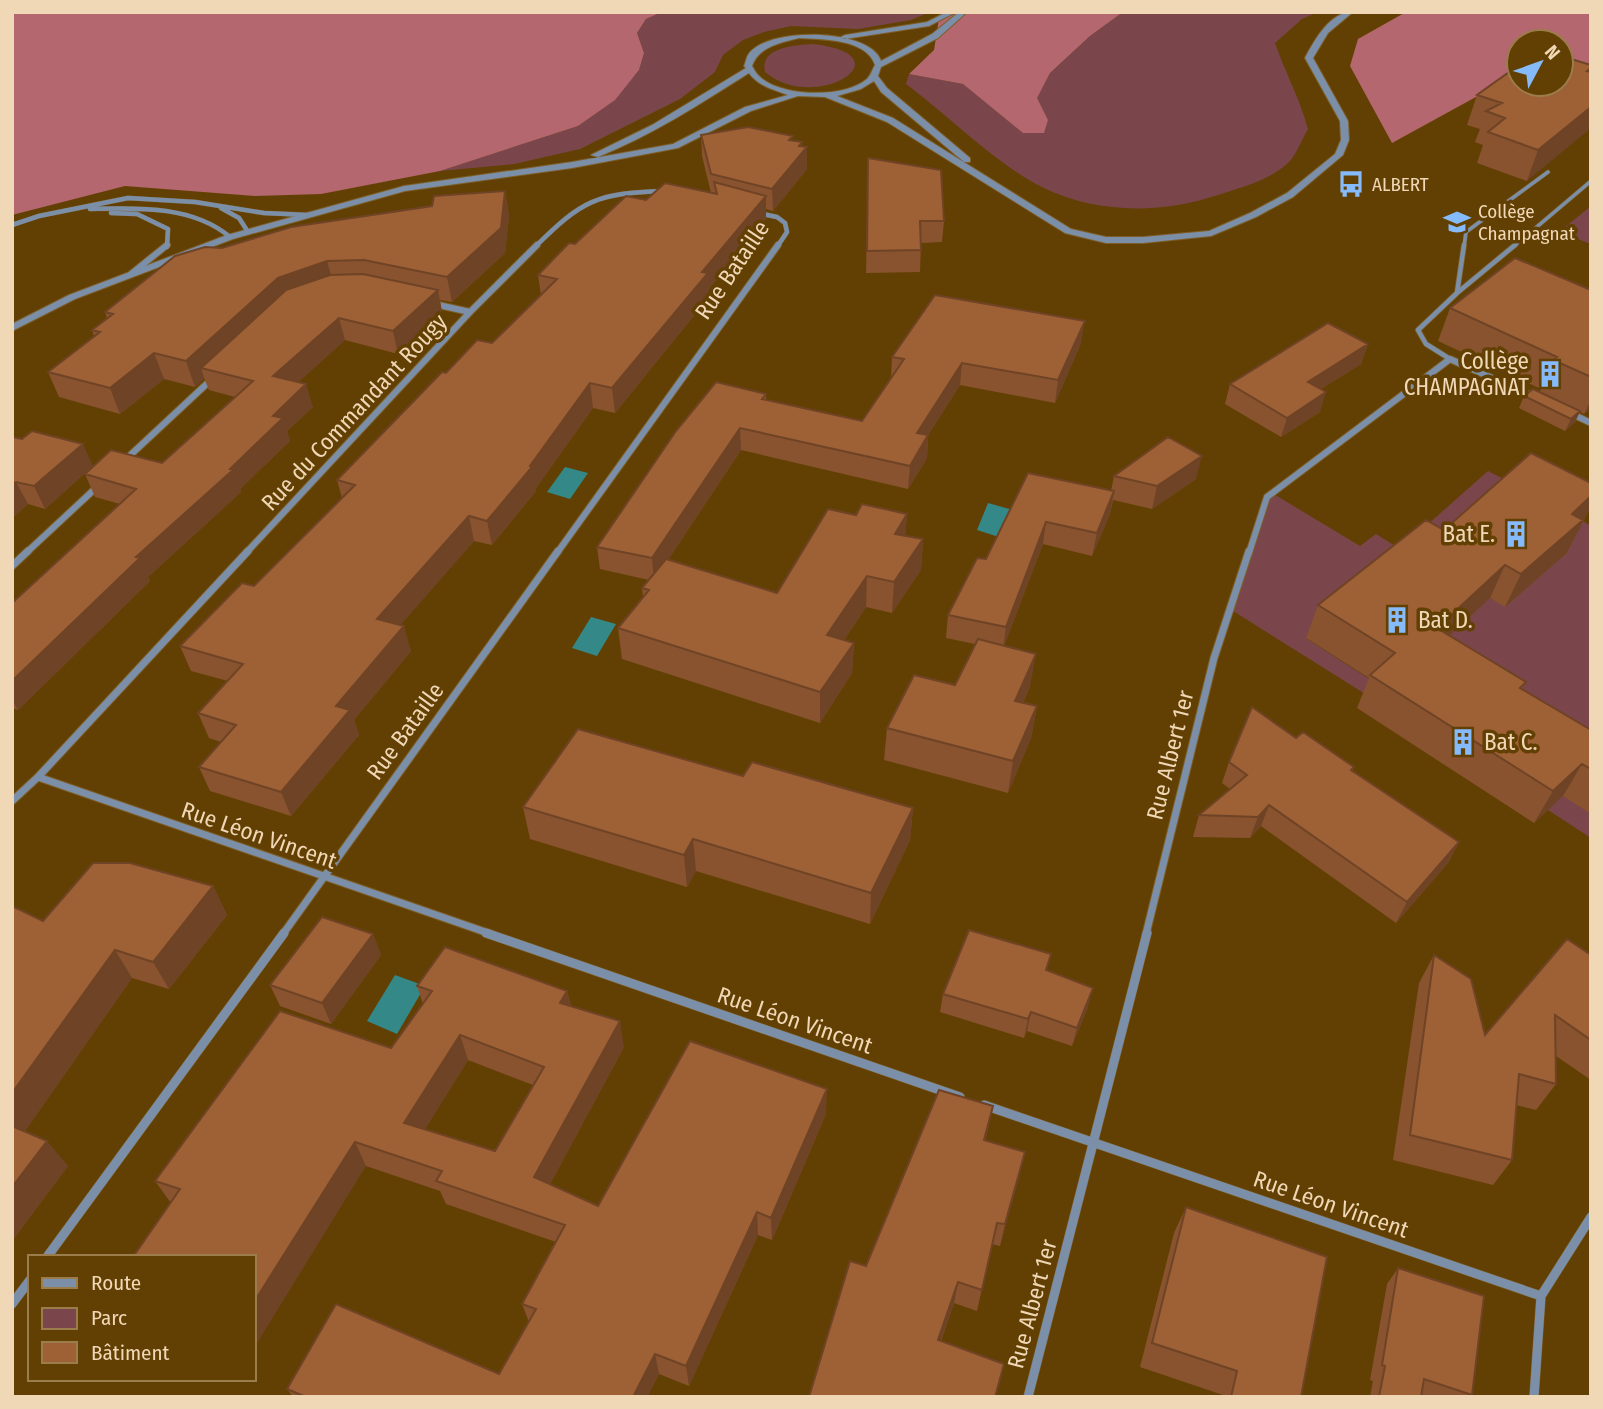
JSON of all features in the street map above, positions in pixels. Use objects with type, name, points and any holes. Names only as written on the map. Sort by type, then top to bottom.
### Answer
[{"type":"street","points":[[837,38],[866,49],[875,57],[878,66],[874,76],[848,92],[828,96],[795,95],[764,85],[749,70],[749,60],[755,52],[782,39],[818,36],[837,38],[929,24],[953,12]]},
{"type":"street","points":[[878,66],[935,36],[964,12]]},
{"type":"street","points":[[828,96],[890,120],[1068,231],[1106,240],[1143,240],[1211,233],[1290,195],[1339,155],[1345,140],[1344,121],[1309,58],[1319,36],[1350,12]]},
{"type":"street","points":[[572,164],[626,143],[749,70]]},
{"type":"street","points":[[874,76],[884,90],[1001,189]]},
{"type":"street","points":[[12,328],[72,297],[230,237],[404,189],[675,146],[748,109],[795,95]]},
{"type":"street","name":"Rue du Commandant Rougy","points":[[12,800],[38,777],[471,312],[556,226],[583,204],[622,192],[658,190],[671,193]]},
{"type":"street","points":[[12,225],[39,216],[128,198],[216,205],[264,213],[309,215]]},
{"type":"street","points":[[216,205],[239,218],[248,232]]},
{"type":"street","points":[[69,210],[144,207],[185,214],[224,230],[230,237]]},
{"type":"street","points":[[69,210],[137,214],[168,229],[167,247],[131,274]]},
{"type":"street","name":"Rue Bataille","points":[[48,1255],[324,878],[787,232],[785,223],[777,217],[750,211]]},
{"type":"street","points":[[431,304],[471,312]]},
{"type":"street","points":[[1450,359],[1544,402]]},
{"type":"street","name":"Rue Albert 1er","points":[[1028,1397],[1095,1143],[1214,658],[1267,497],[1450,359]]},
{"type":"street","points":[[121,464],[220,372]]},
{"type":"street","points":[[1555,407],[1591,423]]},
{"type":"street","points":[[12,566],[101,483]]},
{"type":"street","name":"Rue Léon Vincent","points":[[38,777],[964,1098]]},
{"type":"street","name":"Rue Léon Vincent","points":[[977,1102],[1541,1296]]},
{"type":"street","points":[[1534,1397],[1541,1296],[1591,1217]]},
{"type":"street","points":[[12,1304],[28,1283]]},
{"type":"lane","points":[[1457,293],[1465,232],[1548,172]]},
{"type":"lane","points":[[1450,359],[1429,348],[1421,339],[1419,330],[1457,293],[1591,181]]},
{"type":"green space","points":[[662,12],[930,12],[911,20],[858,29],[791,26],[764,32],[743,40],[723,55],[715,72],[680,99],[580,149],[514,164],[440,171],[578,126],[614,100],[639,70],[644,53],[637,33],[646,19]]},
{"type":"green space","points":[[1123,12],[1318,12],[1302,19],[1275,43],[1308,129],[1290,161],[1256,182],[1174,206],[1129,208],[1084,202],[1063,196],[1025,178],[906,84],[909,74],[963,84],[1022,132],[1048,120],[1036,98],[1050,73],[1090,36]]},
{"type":"green space","points":[[813,44],[841,50],[853,59],[854,69],[844,78],[828,85],[807,87],[785,84],[765,72],[765,64],[773,52]]},
{"type":"green space","points":[[1591,206],[1591,244],[1559,232]]},
{"type":"green space","points":[[1488,471],[1517,486],[1307,639],[1382,687],[1370,697],[1230,609],[1267,497],[1272,493],[1360,546],[1376,534],[1400,549]]},
{"type":"green space","points":[[1583,521],[1591,526],[1591,767],[1419,655],[1490,598],[1505,606],[1566,553],[1556,547]]},
{"type":"green space","points":[[1562,795],[1591,813],[1591,838],[1548,810]]},
{"type":"shaded area","points":[[12,12],[662,12],[646,19],[637,33],[644,53],[639,70],[615,100],[578,126],[440,171],[321,194],[255,196],[125,186],[12,215]]},
{"type":"shaded area","points":[[940,12],[1123,12],[1090,36],[1050,73],[1037,98],[1048,120],[1044,133],[1023,133],[963,84],[909,74],[934,50]]},
{"type":"shaded area","points":[[1406,12],[1591,12],[1591,87],[1575,83],[1575,28],[1505,28],[1505,84],[1392,143],[1350,66],[1358,39]]},
{"type":"water","points":[[565,467],[588,473],[570,499],[547,492]]},
{"type":"water","points":[[988,503],[1013,510],[1002,538],[977,530]]},
{"type":"water","points":[[591,617],[616,624],[597,656],[572,648]]},
{"type":"water","points":[[395,975],[425,986],[397,1034],[367,1021]]},
{"type":"building","points":[[1575,60],[1591,65],[1587,71],[1591,72],[1591,107],[1538,150],[1488,132],[1505,118],[1486,111],[1502,103],[1477,95],[1505,75],[1505,98],[1575,98]]},
{"type":"building","points":[[748,127],[793,136],[789,140],[802,142],[799,146],[807,147],[772,189],[711,174],[701,135]]},
{"type":"building","points":[[868,158],[941,170],[944,221],[920,221],[921,250],[867,251]]},
{"type":"building","points":[[714,182],[766,196],[702,272],[708,273],[612,388],[590,383],[530,466],[532,467],[487,521],[469,516],[377,619],[404,626],[336,706],[350,710],[281,792],[199,767],[236,725],[198,713],[243,664],[180,646],[242,583],[254,586],[355,485],[337,480],[442,372],[446,373],[477,340],[492,343],[557,279],[538,275],[569,243],[575,244],[626,196],[646,200],[665,183],[717,194]]},
{"type":"building","points":[[505,191],[501,228],[447,277],[364,260],[327,261],[278,278],[186,361],[154,353],[110,388],[48,372],[100,332],[92,330],[113,314],[105,312],[175,256],[205,247],[222,248],[291,227],[432,206],[434,196]]},
{"type":"building","points":[[1515,258],[1591,290],[1591,377],[1553,360],[1557,357],[1450,308]]},
{"type":"building","points":[[363,274],[438,290],[393,331],[339,318],[273,376],[306,384],[273,416],[283,418],[230,469],[233,470],[136,557],[140,558],[12,681],[12,603],[136,489],[85,474],[111,450],[162,463],[253,381],[201,368],[286,290],[330,275]]},
{"type":"building","points":[[935,295],[1085,321],[1058,380],[962,363],[917,433],[928,435],[910,466],[740,428],[652,558],[597,547],[676,431],[716,382],[766,394],[762,399],[862,421],[904,359],[892,357]]},
{"type":"building","points":[[1328,323],[1368,344],[1308,382],[1326,392],[1287,418],[1230,384]]},
{"type":"building","points":[[1533,389],[1580,411],[1571,419],[1524,396]]},
{"type":"building","points":[[32,431],[83,444],[34,486],[16,482],[12,485],[12,437],[22,439]]},
{"type":"building","points":[[1168,437],[1202,456],[1157,486],[1114,476]]},
{"type":"building","points":[[1531,453],[1591,483],[1591,496],[1572,514],[1583,520],[1521,574],[1505,565],[1437,628],[1526,682],[1520,688],[1591,730],[1591,769],[1582,764],[1553,791],[1370,675],[1395,653],[1318,605],[1426,520],[1444,530]]},
{"type":"building","points":[[1028,473],[1114,491],[1097,533],[1046,522],[1006,627],[948,615],[977,558],[986,559]]},
{"type":"building","points":[[862,504],[907,514],[895,534],[923,539],[894,582],[867,576],[827,635],[854,643],[820,692],[618,628],[649,590],[642,588],[666,559],[777,593],[828,509],[856,515]]},
{"type":"building","points":[[978,639],[1036,654],[1015,701],[1037,706],[1013,761],[887,728],[914,675],[955,685]]},
{"type":"building","points":[[1252,707],[1296,738],[1303,732],[1354,767],[1351,770],[1459,842],[1407,902],[1269,805],[1258,817],[1199,815],[1247,775],[1229,762]]},
{"type":"building","points":[[578,729],[743,776],[752,762],[913,808],[871,893],[693,839],[684,855],[523,807]]},
{"type":"building","points":[[93,863],[130,863],[213,886],[153,962],[115,950],[12,1093],[12,906],[43,921]]},
{"type":"building","points":[[322,917],[373,934],[322,1003],[270,985]]},
{"type":"building","points":[[969,930],[1051,954],[1046,970],[1093,988],[1077,1028],[1031,1012],[1028,1019],[943,994]]},
{"type":"building","points":[[1567,939],[1591,955],[1591,1040],[1555,1015],[1556,1084],[1519,1074],[1512,1160],[1410,1135],[1434,955],[1471,979],[1485,1035]]},
{"type":"building","points":[[445,947],[567,991],[560,1003],[620,1021],[534,1177],[598,1206],[690,1041],[827,1089],[771,1218],[757,1212],[686,1366],[655,1354],[633,1397],[306,1397],[287,1389],[336,1304],[499,1374],[536,1309],[522,1304],[565,1225],[436,1181],[442,1171],[355,1142],[256,1299],[256,1255],[134,1255],[180,1189],[155,1181],[280,1011],[391,1048],[432,991],[417,986]],"holes":[[[460,1035],[544,1067],[495,1151],[404,1123]]]},
{"type":"building","points":[[939,1090],[993,1106],[984,1140],[1025,1152],[1005,1224],[997,1223],[982,1290],[958,1282],[938,1340],[1004,1364],[995,1397],[809,1397],[850,1261],[866,1266]]},
{"type":"building","points":[[12,1126],[47,1141],[12,1187]]},
{"type":"building","points":[[1186,1207],[1327,1257],[1301,1397],[1231,1397],[1237,1371],[1152,1343]]},
{"type":"building","points":[[1398,1268],[1484,1296],[1472,1395],[1424,1379],[1421,1397],[1379,1397]]},
{"type":"place","name":"ALBERT","points":[[1351,184]]},
{"type":"place","name":"Collège Champagnat","points":[[1457,222]]},
{"type":"place","name":"Collège CHAMPAGNAT","points":[[1550,374]]},
{"type":"place","name":"Bat E.","points":[[1516,534]]},
{"type":"place","name":"Bat D.","points":[[1397,620]]},
{"type":"place","name":"Bat C.","points":[[1463,742]]}]
